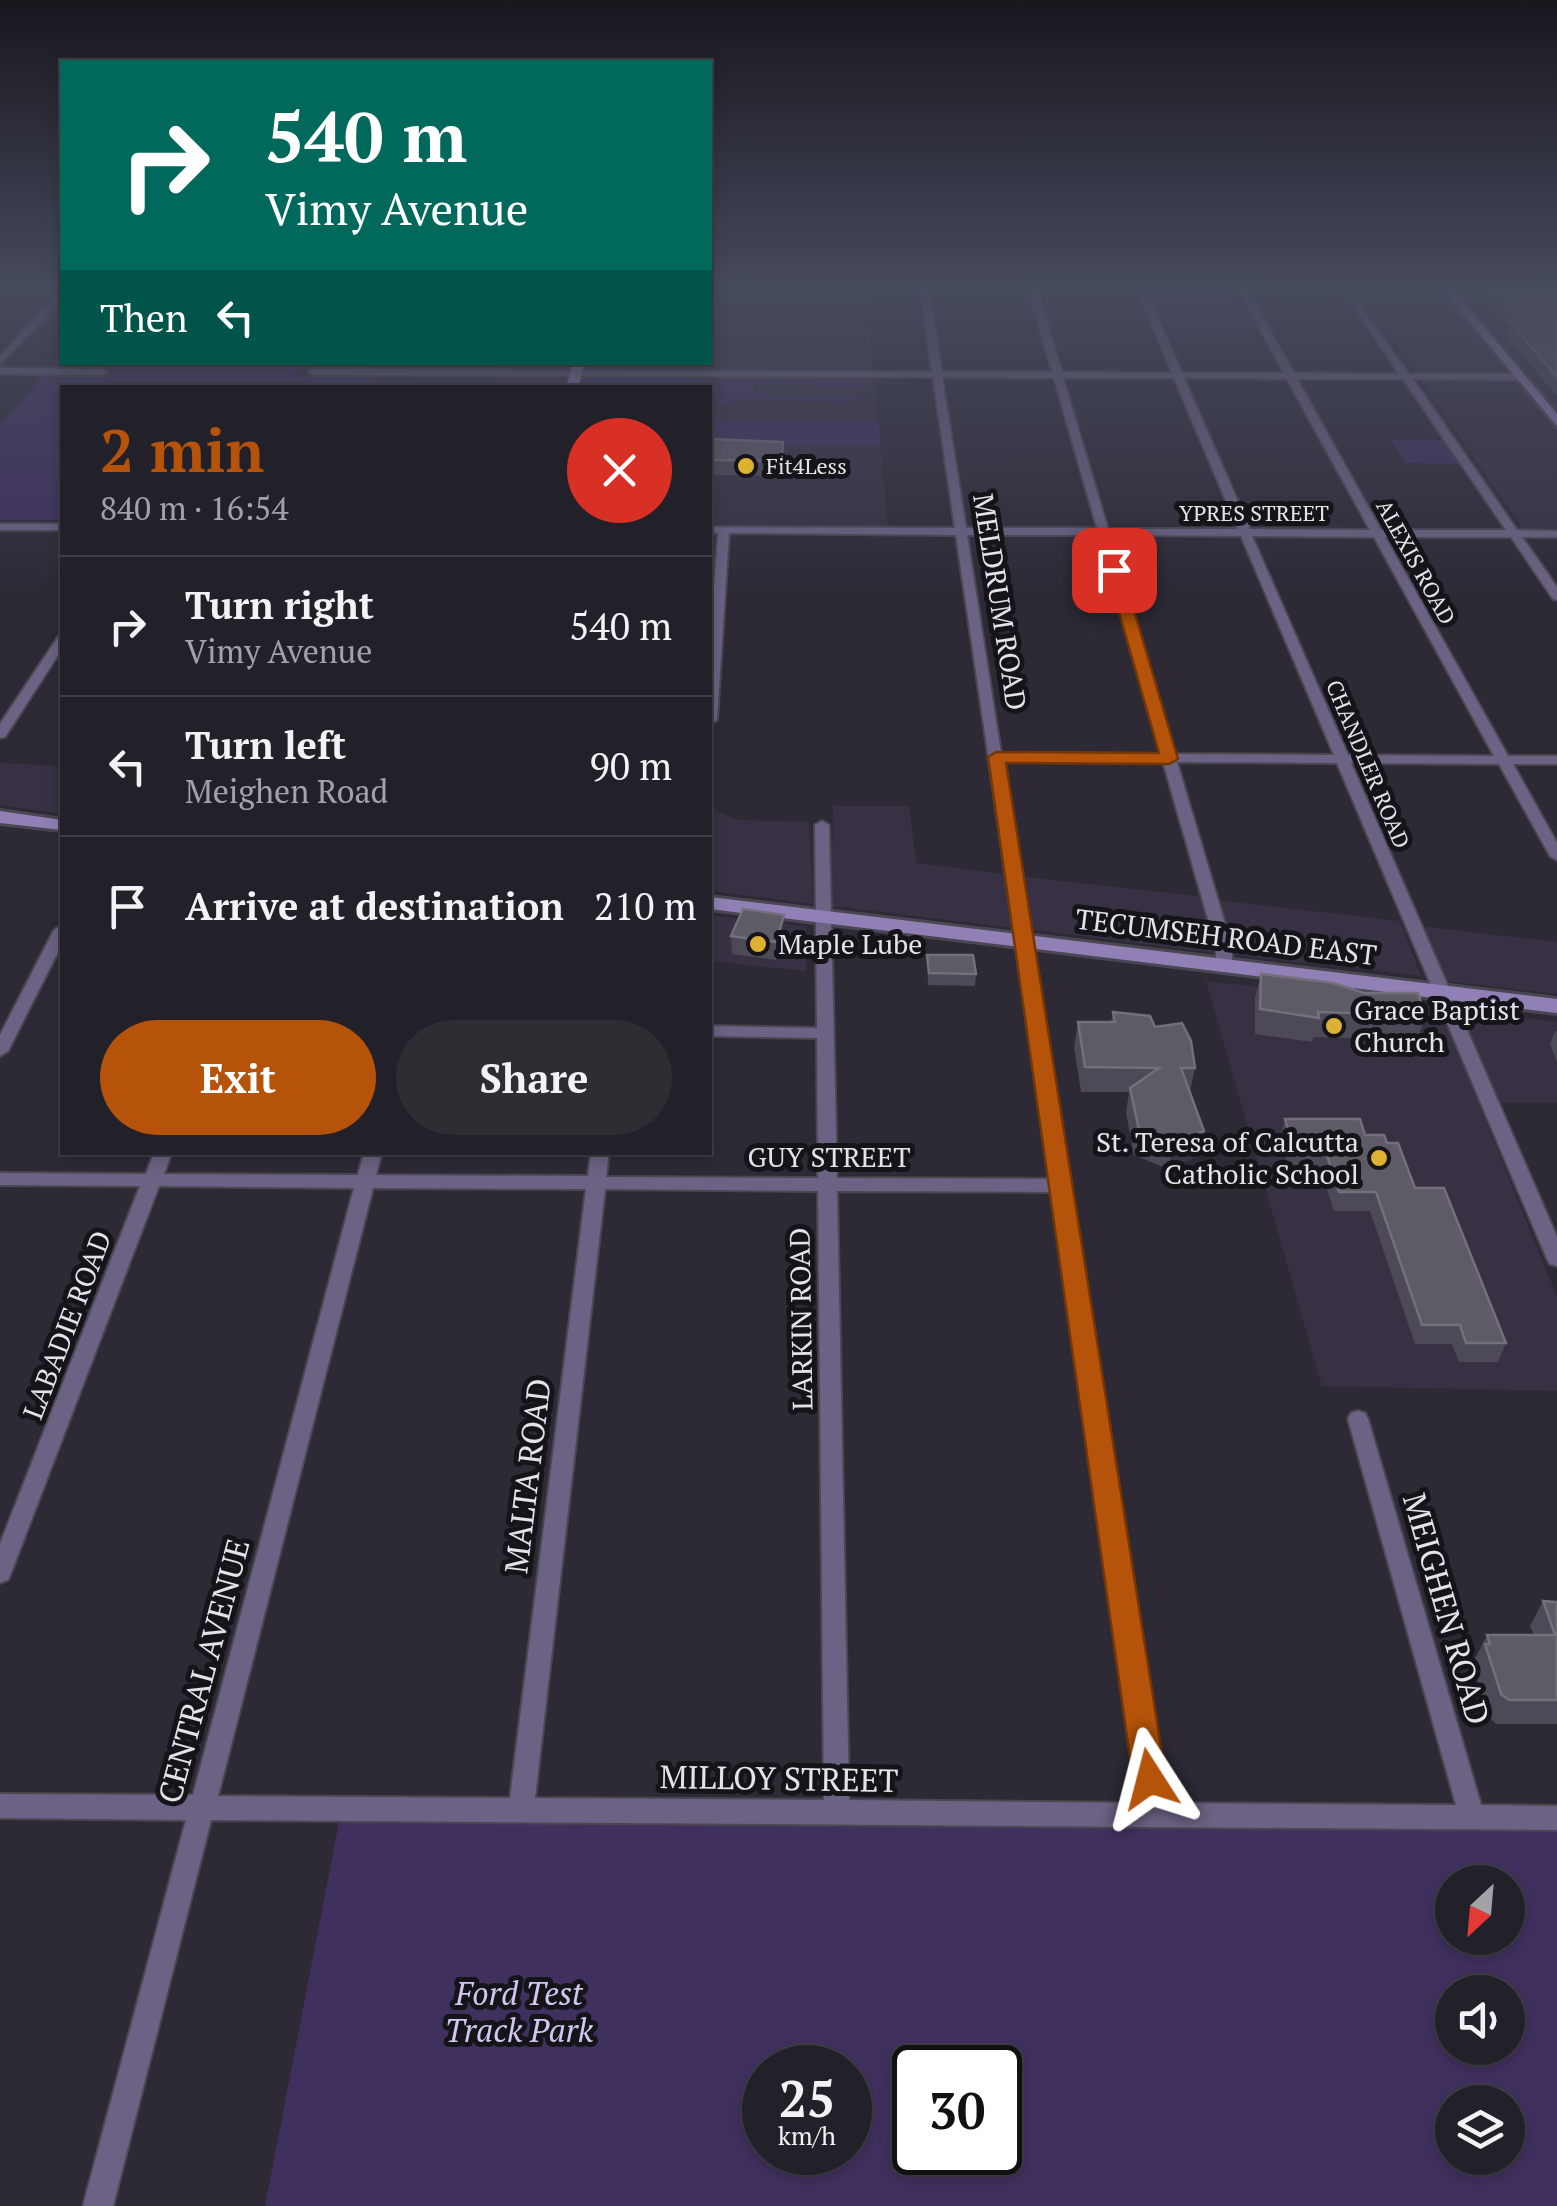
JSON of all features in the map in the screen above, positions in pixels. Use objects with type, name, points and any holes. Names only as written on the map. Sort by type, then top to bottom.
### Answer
[{"type":"main road","points":[[1531,390],[1557,422]]},
{"type":"main road","points":[[0,817],[60,825]]},
{"type":"main road","name":"TECUMSEH ROAD EAST","points":[[712,903],[1557,1006]]},
{"type":"street","name":"MELDRUM ROAD","points":[[939,390],[1155,1815]]},
{"type":"street","points":[[1062,390],[1224,947],[1224,965]]},
{"type":"street","name":"CHANDLER ROAD","points":[[1183,390],[1557,1260]]},
{"type":"street","name":"ALEXIS ROAD","points":[[1298,390],[1557,856]]},
{"type":"street","points":[[1416,390],[1557,596]]},
{"type":"street","points":[[0,527],[60,527]]},
{"type":"street","points":[[712,666],[717,530]]},
{"type":"street","name":"YPRES STREET","points":[[717,530],[1557,534]]},
{"type":"street","points":[[0,734],[60,643]]},
{"type":"street","points":[[996,757],[1557,760]]},
{"type":"street","name":"LARKIN ROAD","points":[[822,826],[837,1813]]},
{"type":"street","points":[[0,1052],[60,934]]},
{"type":"street","points":[[712,1031],[823,1033]]},
{"type":"street","name":"LABADIE ROAD","points":[[0,1573],[162,1155]]},
{"type":"street","name":"CENTRAL AVENUE","points":[[98,2206],[372,1155]]},
{"type":"street","name":"MALTA ROAD","points":[[521,1808],[600,1155]]},
{"type":"street","name":"GUY STREET","points":[[0,1178],[1058,1186]]},
{"type":"street","name":"MEIGHEN ROAD","points":[[1358,1419],[1472,1818]]},
{"type":"street","name":"MILLOY STREET","points":[[0,1806],[1557,1818]]},
{"type":"shaded area","points":[[712,390],[875,390],[888,528],[712,527]]},
{"type":"shaded area","points":[[1427,390],[1557,390],[1557,537],[1528,536]]},
{"type":"shaded area","points":[[0,763],[59,766],[60,814],[0,805]]},
{"type":"shaded area","points":[[833,806],[909,806],[916,863],[1006,874],[1013,928],[831,906]]},
{"type":"shaded area","points":[[712,808],[736,820],[809,822],[813,904],[712,891]]},
{"type":"shaded area","points":[[1025,877],[1205,897],[1216,953],[1033,930]]},
{"type":"shaded area","points":[[1216,900],[1400,921],[1421,976],[1235,955]]},
{"type":"shaded area","points":[[712,915],[806,926],[806,971],[712,961]]},
{"type":"shaded area","points":[[1420,926],[1557,942],[1557,994],[1445,981]]},
{"type":"shaded area","name":"St. Teresa of Calcutta Catholic School","points":[[1206,981],[1440,1007],[1557,1297],[1557,1391],[1322,1386]]},
{"type":"shaded area","points":[[1459,1010],[1557,1022],[1557,1103],[1500,1103]]},
{"type":"green space","points":[[31,390],[60,390],[60,520],[0,520],[0,426]]},
{"type":"green space","points":[[722,390],[753,390],[766,396],[860,397],[860,402],[735,401],[730,406],[715,403],[721,400]]},
{"type":"green space","points":[[712,421],[879,422],[881,446],[712,446]]},
{"type":"green space","points":[[1391,440],[1443,440],[1458,464],[1405,463]]},
{"type":"green space","name":"Ford Test Track Park","points":[[340,1817],[1557,1830],[1557,2206],[265,2206]]},
{"type":"building","points":[[712,439],[783,442],[782,461],[712,460]]},
{"type":"building","points":[[743,909],[784,915],[776,942],[731,936]]},
{"type":"building","points":[[927,955],[973,955],[976,974],[929,973]]},
{"type":"building","points":[[1261,974],[1333,983],[1364,993],[1418,993],[1425,1015],[1318,1012],[1319,1018],[1260,1009]]},
{"type":"building","points":[[1113,1012],[1150,1016],[1155,1027],[1182,1023],[1191,1041],[1195,1068],[1181,1068],[1204,1131],[1174,1144],[1139,1130],[1130,1088],[1159,1068],[1085,1067],[1078,1022],[1115,1022]]},
{"type":"building","points":[[1285,1119],[1360,1119],[1365,1135],[1384,1135],[1387,1143],[1398,1143],[1415,1188],[1444,1188],[1506,1343],[1466,1343],[1460,1325],[1422,1325],[1376,1192],[1339,1192],[1324,1146],[1293,1146]]},
{"type":"building","points":[[1543,1601],[1557,1602],[1557,1700],[1509,1700],[1501,1694],[1485,1644],[1490,1644],[1487,1635],[1555,1635]]},
{"type":"place","name":"Fit4Less","points":[[746,466]]},
{"type":"place","name":"Maple Lube","points":[[758,944]]},
{"type":"place","name":"Grace Baptist Church","points":[[1334,1026]]},
{"type":"place","name":"St. Teresa of Calcutta Catholic School","points":[[1379,1158]]},
{"type":"route","points":[[1114,570],[1169,759],[996,757],[1030,1004],[1150,1779]]}]
